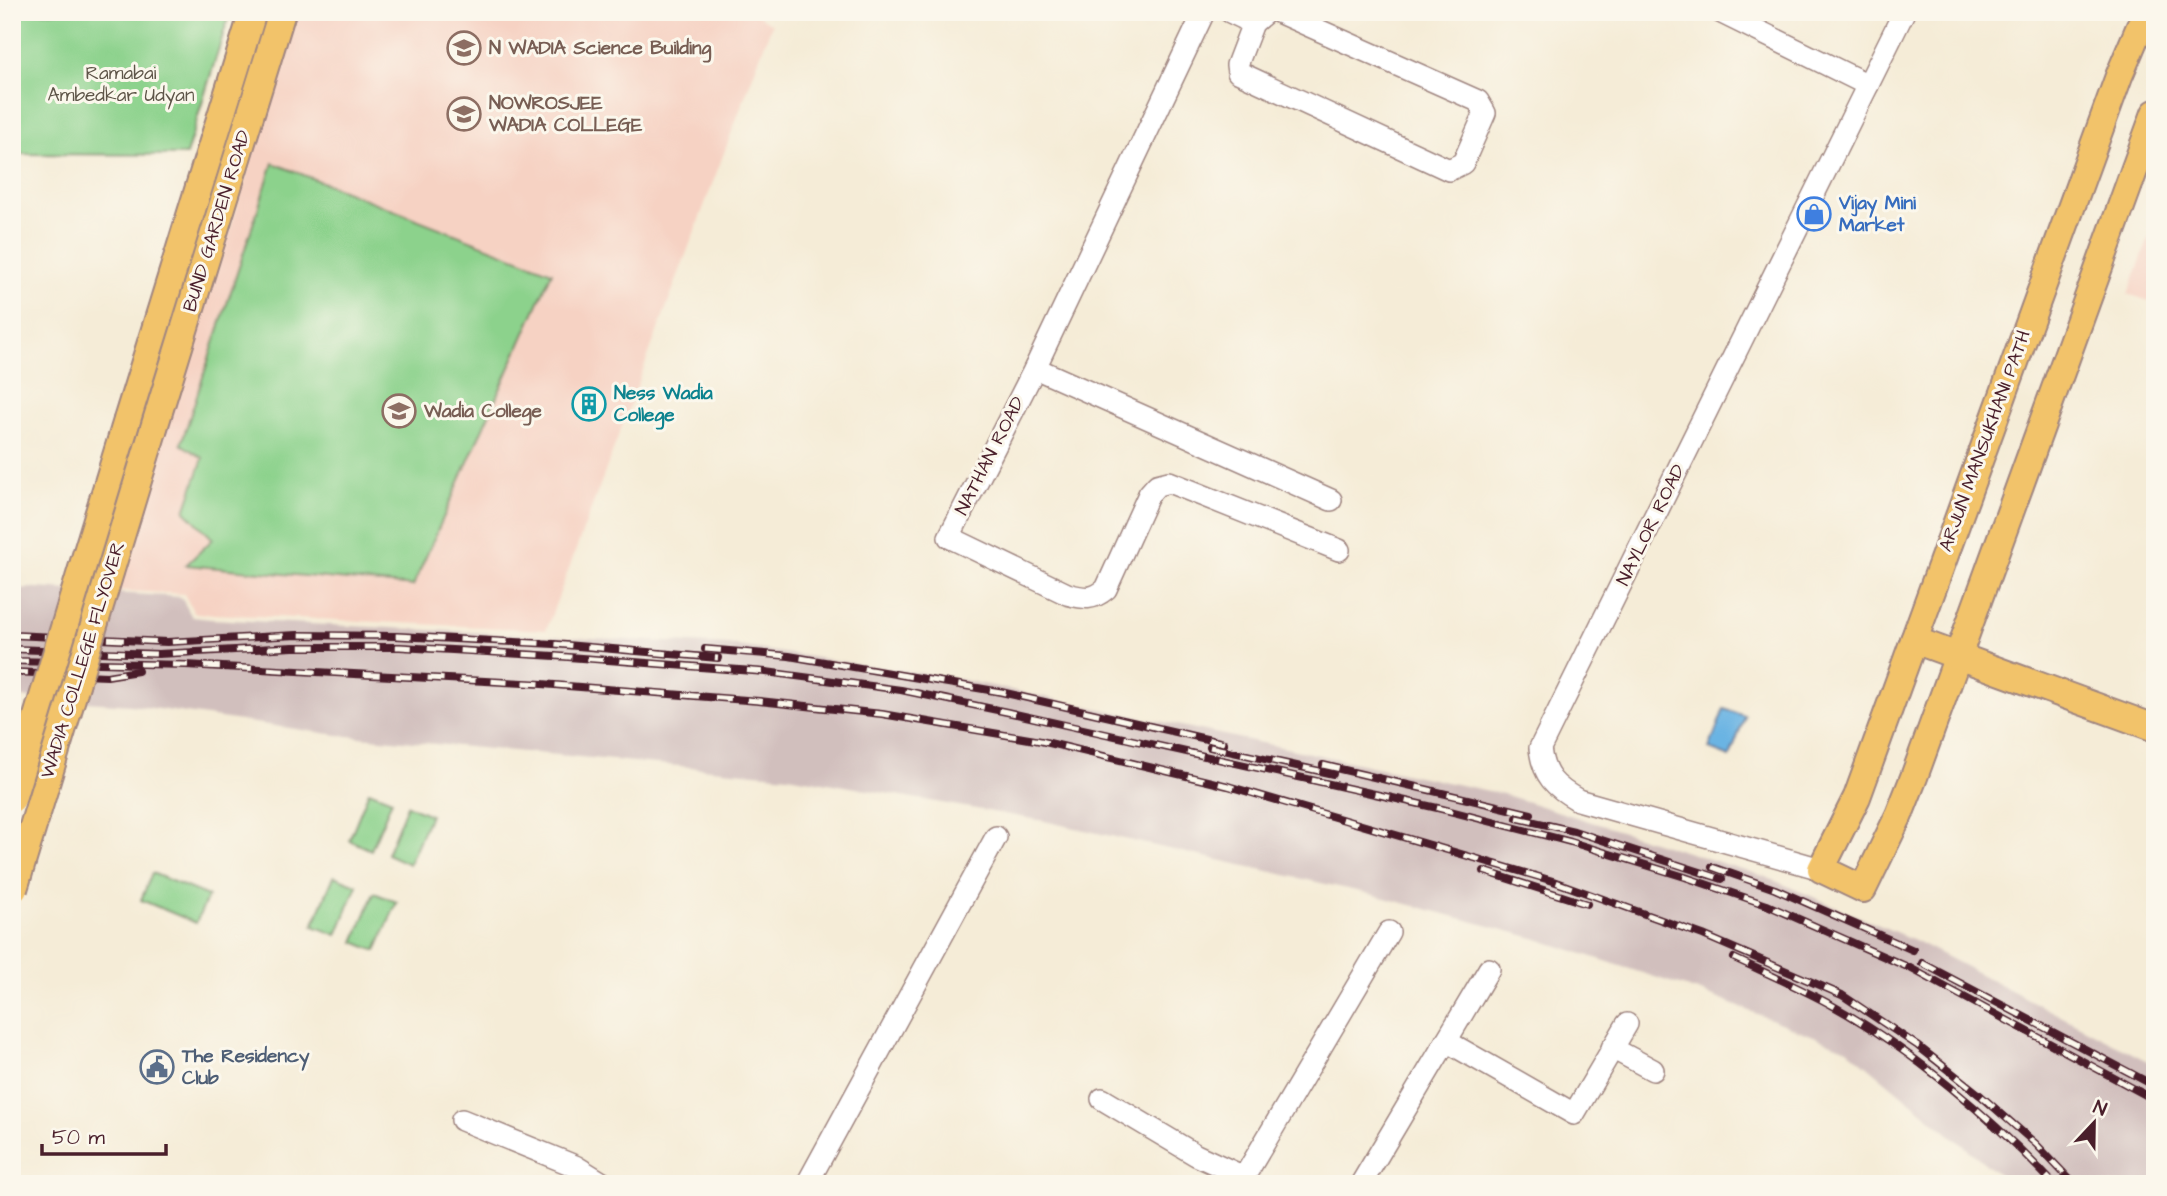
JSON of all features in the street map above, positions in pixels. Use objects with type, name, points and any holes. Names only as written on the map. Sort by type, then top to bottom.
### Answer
[{"type":"main road","name":"BUND GARDEN ROAD","points":[[127,420],[253,12]]},
{"type":"main road","name":"BUND GARDEN ROAD","points":[[153,430],[282,12]]},
{"type":"main road","name":"ARJUN MANSUKHANI PATH","points":[[1821,869],[1857,797],[2109,101],[2146,12]]},
{"type":"main road","points":[[1821,869],[1863,889],[1899,816],[2155,113]]},
{"type":"main road","name":"WADIA COLLEGE FLYOVER","points":[[12,799],[127,420]]},
{"type":"main road","name":"WADIA COLLEGE FLYOVER","points":[[13,893],[153,430]]},
{"type":"main road","points":[[1914,640],[2155,728]]},
{"type":"street","name":"NATHAN ROAD","points":[[1204,12],[1035,368],[949,537],[1067,594],[1084,599],[1097,597],[1106,589],[1149,494],[1157,485],[1169,482],[1339,550]]},
{"type":"street","points":[[1230,12],[1259,18],[1237,65],[1238,72],[1448,170],[1463,163],[1485,113],[1478,101],[1278,12]]},
{"type":"street","points":[[1720,12],[1868,85]]},
{"type":"street","name":"NAYLOR ROAD","points":[[1821,869],[1578,800],[1554,786],[1542,766],[1540,748],[1904,12]]},
{"type":"street","points":[[1035,368],[1331,500]]},
{"type":"street","points":[[807,1184],[996,837]]},
{"type":"street","points":[[1102,1099],[1242,1181],[1389,932]]},
{"type":"street","points":[[1361,1184],[1489,969]]},
{"type":"street","points":[[1446,1041],[1574,1114],[1627,1024]]},
{"type":"street","points":[[1612,1048],[1653,1070]]},
{"type":"street","points":[[463,1119],[575,1166],[604,1184]]},
{"type":"shaded area","name":"Wadia College","points":[[295,12],[752,12],[772,24],[546,630],[194,613],[184,594],[112,590],[229,233]]},
{"type":"shaded area","points":[[2155,222],[2155,303],[2128,294]]},
{"type":"shaded area","points":[[36,588],[181,597],[192,617],[211,619],[730,645],[954,678],[1503,794],[1766,877],[1914,940],[2155,1065],[2155,1184],[2010,1184],[1847,1049],[1701,992],[1534,938],[1370,894],[1044,821],[788,776],[337,735],[131,705],[12,697],[12,589]]},
{"type":"green space","name":"Ramabai Ambedkar Udyan","points":[[12,12],[230,12],[186,155],[12,154]]},
{"type":"green space","points":[[273,163],[552,272],[413,586],[186,565],[213,539],[185,511],[203,458],[181,444]]},
{"type":"green space","points":[[369,791],[392,800],[371,850],[349,840]]},
{"type":"green space","points":[[407,805],[430,815],[409,864],[387,854]]},
{"type":"green space","points":[[152,873],[208,896],[196,923],[141,900]]},
{"type":"green space","points":[[334,876],[357,885],[337,935],[313,926]]},
{"type":"green space","points":[[374,893],[397,902],[376,951],[354,942]]},
{"type":"water","points":[[1724,709],[1745,716],[1730,757],[1709,749]]},
{"type":"railway","points":[[12,635],[167,642],[297,635],[397,636],[554,644],[718,658]]},
{"type":"railway","points":[[12,649],[158,654],[293,647],[400,647],[555,656],[766,672],[901,690],[1007,712],[1442,809],[1571,842],[1685,877],[1767,905],[1910,968],[2155,1100]]},
{"type":"railway","points":[[705,649],[789,656],[1001,692],[1224,743]]},
{"type":"railway","points":[[12,661],[186,665],[542,684],[759,701],[882,714],[1041,741],[1228,786],[1553,881],[1703,935],[1842,995],[1918,1046],[1981,1096],[2036,1144],[2074,1184]]},
{"type":"railway","points":[[12,672],[107,676],[138,671]]},
{"type":"railway","points":[[1210,747],[1333,774]]},
{"type":"railway","points":[[1323,765],[1531,814]]},
{"type":"railway","points":[[1517,818],[1574,831],[1722,879]]},
{"type":"railway","points":[[1712,867],[1775,889],[1913,950]]},
{"type":"railway","points":[[1484,871],[1587,904]]},
{"type":"railway","points":[[1734,958],[1823,1000],[1893,1044],[1979,1111],[2054,1184]]},
{"type":"railway","points":[[1922,963],[2155,1086]]},
{"type":"place","name":"N WADIA Science Building","points":[[464,48]]},
{"type":"place","name":"NOWROSJEE WADIA COLLEGE","points":[[464,114]]},
{"type":"place","name":"Vijay Mini Market","points":[[1814,214]]},
{"type":"place","name":"Ness Wadia College","points":[[589,404]]},
{"type":"place","name":"Wadia College","points":[[399,411]]},
{"type":"place","name":"The Residency Club","points":[[157,1067]]}]
